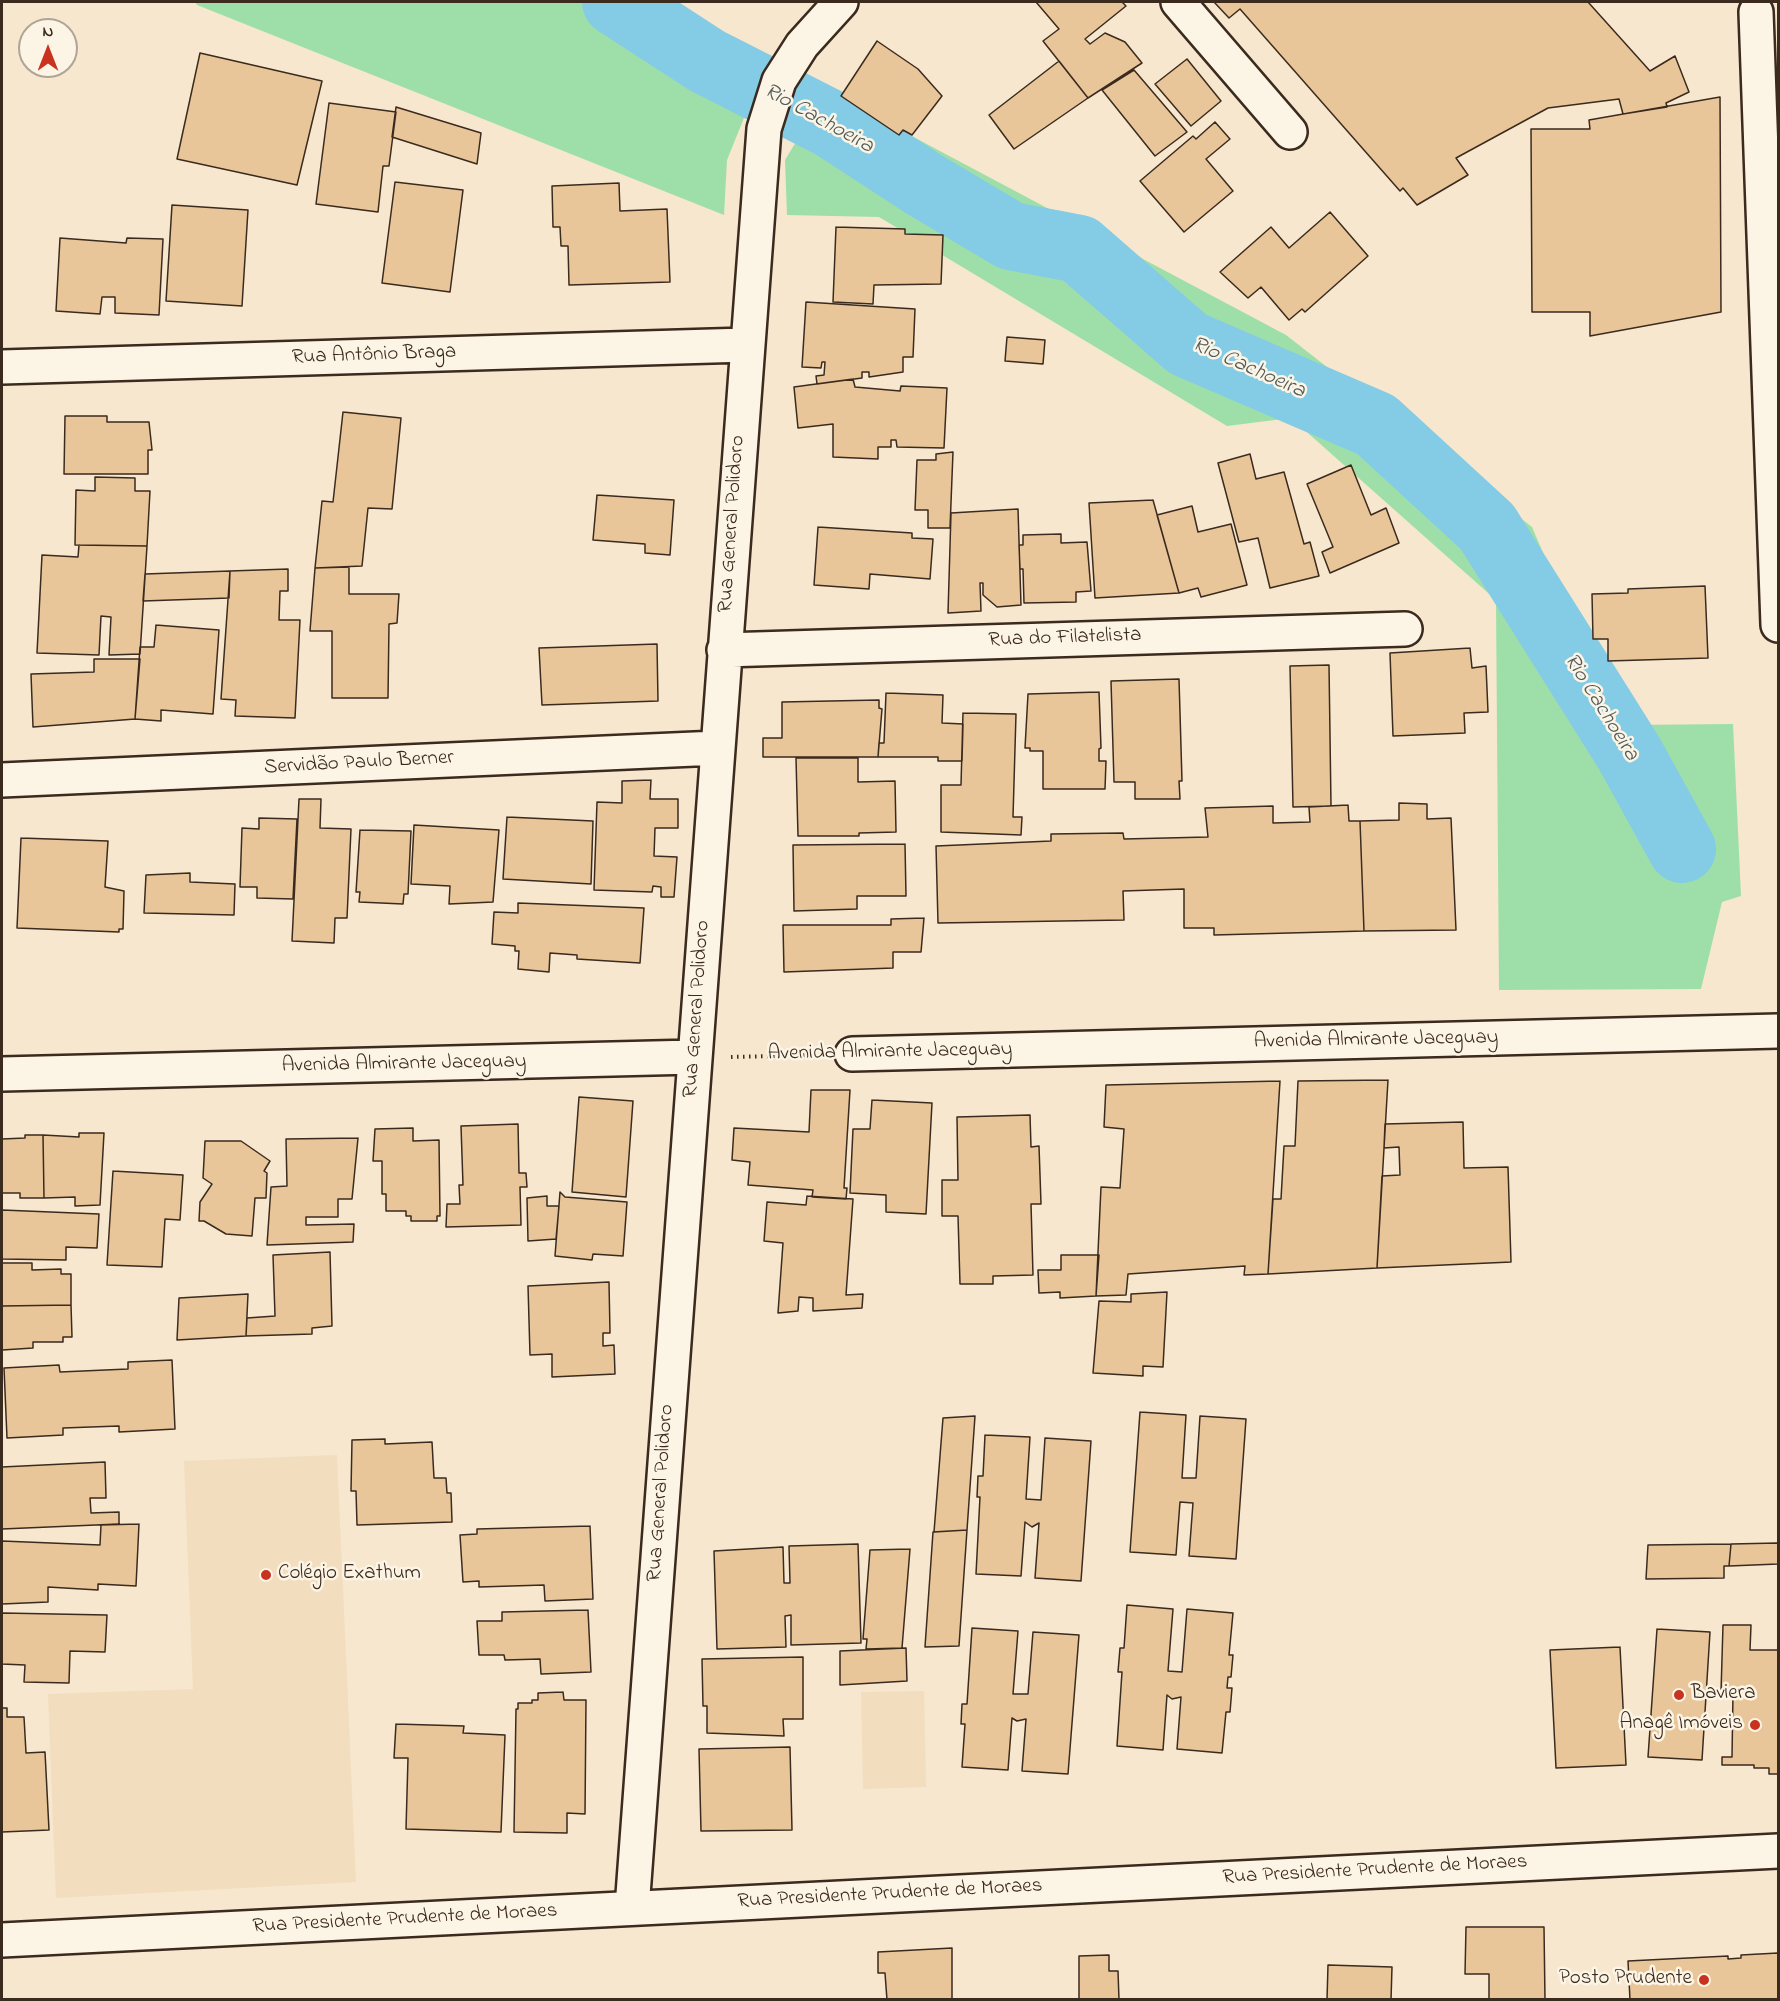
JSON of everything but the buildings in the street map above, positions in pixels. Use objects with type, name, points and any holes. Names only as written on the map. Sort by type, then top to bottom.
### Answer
[{"type":"street","name":"Rua General Polidoro","points":[[632,1908],[761,156],[773,95],[802,45],[841,2]]},
{"type":"street","points":[[1178,2],[1290,132]]},
{"type":"street","points":[[1751,7],[1779,37]]},
{"type":"street","points":[[1751,7],[1773,322],[1779,626]]},
{"type":"street","name":"Rua Antônio Braga","points":[[2,367],[747,345]]},
{"type":"street","name":"Rua do Filatelista","points":[[724,650],[1405,629]]},
{"type":"street","name":"Servidão Paulo Berner","points":[[2,780],[717,748]]},
{"type":"street","name":"Avenida Almirante Jaceguay","points":[[852,1054],[1779,1031]]},
{"type":"street","name":"Avenida Almirante Jaceguay","points":[[2,1074],[694,1058]]},
{"type":"street","name":"Rua Presidente Prudente de Moraes","points":[[2,1940],[1779,1851]]},
{"type":"path","name":"Avenida Almirante Jaceguay","points":[[694,1058],[852,1054]]},
{"type":"shaded area","name":"Colégio Exathum","points":[[337,1455],[356,1882],[56,1898],[48,1694],[193,1689],[184,1461]]},
{"type":"shaded area","points":[[924,1691],[926,1787],[863,1789],[861,1692]]},
{"type":"green space","points":[[195,2],[605,2],[628,19],[625,27],[634,37],[675,49],[682,61],[719,74],[748,108],[727,160],[724,215],[197,5]]},
{"type":"green space","points":[[827,91],[1286,335],[1532,527],[1590,662],[1629,725],[1733,724],[1741,896],[1722,902],[1701,989],[1499,990],[1496,600],[1291,418],[1227,426],[879,217],[787,215],[785,160]]},
{"type":"waterway","name":"Rio Cachoeira","points":[[616,2],[707,61],[833,125],[925,185],[1011,236],[1079,249],[1188,344],[1376,425],[1487,527],[1629,753],[1682,849]]},
{"type":"place","name":"Colégio Exathum","points":[[266,1575]]},
{"type":"place","name":"Baviera","points":[[1679,1695]]},
{"type":"place","name":"Anagê Imóveis","points":[[1755,1725]]},
{"type":"place","name":"Posto Prudente","points":[[1704,1980]]}]
